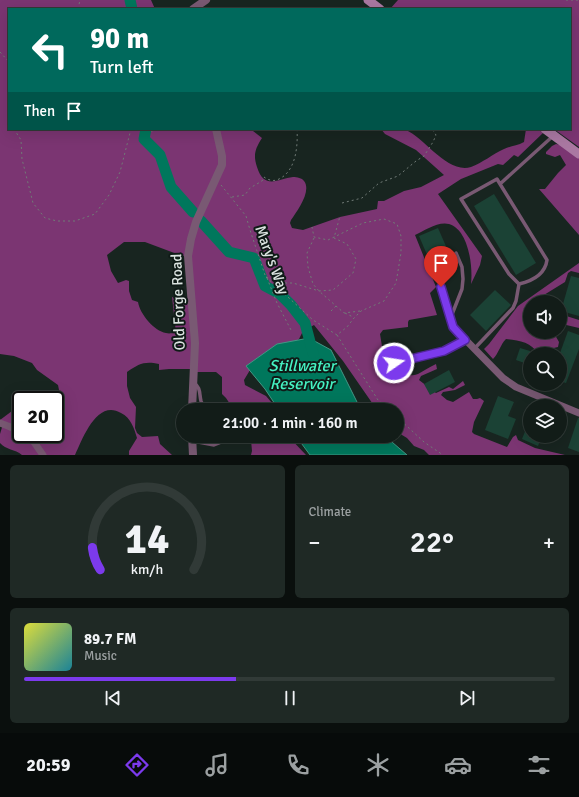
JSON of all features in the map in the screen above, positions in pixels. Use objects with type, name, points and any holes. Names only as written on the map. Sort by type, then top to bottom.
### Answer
[{"type":"main road","points":[[368,0],[379,8]]},
{"type":"main road","points":[[546,130],[579,154]]},
{"type":"street","points":[[194,8],[206,0]]},
{"type":"street","name":"Old Forge Road","points":[[192,400],[195,343],[188,256],[196,222],[222,165],[222,156],[216,130]]},
{"type":"street","points":[[453,327],[503,378],[516,387],[542,399]]},
{"type":"street","points":[[567,410],[579,413]]},
{"type":"street","points":[[0,424],[12,428]]},
{"type":"street","points":[[34,443],[43,455]]},
{"type":"street","points":[[192,443],[193,455]]},
{"type":"lane","points":[[500,184],[554,136]]},
{"type":"lane","points":[[497,178],[547,260],[547,265],[542,273],[531,282],[519,284],[509,274],[461,199],[497,178]]},
{"type":"lane","points":[[451,317],[462,289],[463,279],[462,267],[456,253]]},
{"type":"lane","points":[[474,349],[513,308],[516,301],[519,284]]},
{"type":"lane","points":[[441,287],[453,327]]},
{"type":"lane","points":[[394,363],[444,351],[465,340]]},
{"type":"lane","points":[[192,400],[201,401],[200,390],[193,382]]},
{"type":"path","points":[[566,0],[578,0]]},
{"type":"path","points":[[0,52],[8,61]]},
{"type":"path","points":[[15,130],[21,140],[22,158],[33,203],[45,218],[57,221],[75,221],[95,214],[109,195],[120,172],[131,130]]},
{"type":"path","points":[[142,130],[154,130]]},
{"type":"path","points":[[232,198],[245,194],[250,188],[262,181],[264,177],[269,180],[277,180],[286,174],[294,160],[297,130]]},
{"type":"path","points":[[342,203],[362,198],[379,183],[398,176],[424,156],[436,135],[433,130]]},
{"type":"path","name":"Mary's Way","points":[[216,180],[246,216],[266,277],[292,332]]},
{"type":"path","points":[[334,238],[340,216]]},
{"type":"path","points":[[314,237],[328,240],[363,223],[384,219],[397,224],[401,236],[401,254],[396,283],[384,301],[361,311],[344,313]]},
{"type":"path","points":[[312,227],[314,237],[307,253],[308,267],[313,284],[344,313],[354,318]]},
{"type":"path","points":[[266,277],[283,283],[293,283],[319,291],[333,290],[353,273],[356,259],[347,244],[334,238]]},
{"type":"path","points":[[266,277],[313,320],[337,335],[381,403]]},
{"type":"path","points":[[331,311],[336,306]]},
{"type":"path","points":[[337,335],[347,327],[361,311]]},
{"type":"path","points":[[404,423],[424,442],[443,455]]},
{"type":"shaded area","points":[[0,0],[151,0],[155,8],[8,8],[8,130],[253,130],[262,138],[256,149],[255,159],[263,179],[268,181],[277,181],[296,177],[301,178],[306,185],[303,201],[290,223],[292,228],[303,230],[340,217],[377,209],[378,201],[384,201],[404,191],[421,187],[444,175],[416,150],[385,134],[382,130],[406,130],[421,140],[445,160],[462,168],[471,167],[504,149],[524,142],[526,130],[539,130],[543,133],[518,157],[514,155],[503,165],[498,164],[461,179],[438,194],[482,256],[480,265],[471,284],[470,259],[465,241],[456,228],[449,224],[445,223],[436,225],[415,235],[436,287],[430,293],[437,315],[409,320],[408,327],[383,330],[380,334],[386,371],[389,373],[402,376],[411,376],[418,374],[436,364],[437,369],[421,376],[419,380],[436,393],[449,387],[453,389],[463,381],[465,385],[455,390],[443,392],[441,395],[447,400],[453,402],[469,392],[473,399],[480,398],[484,401],[474,422],[472,432],[474,434],[507,447],[516,435],[518,440],[535,448],[565,455],[429,455],[424,450],[414,446],[404,436],[404,403],[372,403],[343,361],[314,325],[303,331],[299,339],[294,343],[250,370],[244,380],[245,385],[266,396],[272,403],[229,403],[222,394],[222,377],[216,372],[193,372],[192,369],[159,370],[159,364],[145,363],[138,365],[127,372],[127,386],[130,398],[136,407],[135,428],[137,433],[142,437],[158,436],[160,444],[172,455],[129,455],[129,451],[137,438],[135,431],[132,424],[124,415],[112,410],[105,411],[92,422],[75,455],[22,455],[0,443],[0,434],[3,424],[0,420],[12,411],[12,443],[64,443],[64,391],[59,391],[58,385],[37,370],[32,363],[14,356],[0,354]],"holes":[[[124,242],[145,242],[188,257],[190,297],[177,299],[172,297],[176,333],[168,333],[161,332],[152,325],[145,317],[139,307],[138,302],[132,300],[129,291],[129,281],[126,280],[118,283],[111,271],[107,255]]]},
{"type":"shaded area","points":[[398,0],[579,0],[579,147],[555,130],[571,130],[571,8],[391,8]]},
{"type":"shaded area","points":[[556,144],[561,145],[579,158],[579,235],[539,189],[545,189],[566,165],[560,155],[555,157],[546,154],[552,146]]},
{"type":"shaded area","points":[[579,263],[579,273],[571,271],[568,273],[565,282],[544,295],[534,295]]},
{"type":"shaded area","points":[[523,302],[523,339],[557,339],[559,342],[558,347],[532,347],[520,341],[506,339],[493,359],[484,349],[518,306]]},
{"type":"shaded area","points":[[567,316],[579,320],[579,328],[567,325]]},
{"type":"shaded area","points":[[251,443],[295,443],[306,455],[251,455]]},
{"type":"water","name":"Stillwater Reservoir","points":[[309,338],[331,350],[358,403],[274,403],[246,366],[277,344]]},
{"type":"water","name":"Stillwater Reservoir","points":[[301,443],[393,443],[407,455],[310,455]]},
{"type":"building","points":[[494,194],[536,263],[516,275],[474,206]]},
{"type":"building","points":[[438,228],[456,269],[437,278],[419,236]]},
{"type":"building","points":[[571,276],[579,278],[579,316],[567,313],[567,295],[566,295]]},
{"type":"building","points":[[495,290],[511,305],[486,331],[470,315]]},
{"type":"building","points":[[568,331],[579,335],[579,349],[567,380],[567,347],[562,347],[565,339],[567,339]]},
{"type":"building","points":[[520,348],[523,349],[523,362],[516,360]]},
{"type":"building","points":[[449,370],[455,382],[430,395],[424,384]]},
{"type":"building","points":[[498,396],[514,402],[508,416],[516,419],[508,439],[485,430]]},
{"type":"building","points":[[579,418],[579,452],[568,448]]},
{"type":"building","points":[[531,443],[539,443],[538,446]]},
{"type":"waterway","points":[[130,0],[132,8]]},
{"type":"waterway","points":[[146,130],[144,139],[160,155],[171,187],[193,212]]},
{"type":"waterway","points":[[201,221],[229,252],[254,258],[265,286],[280,294],[305,323],[313,353]]},
{"type":"route","points":[[394,363],[444,351],[465,340],[453,327],[441,287]]}]
